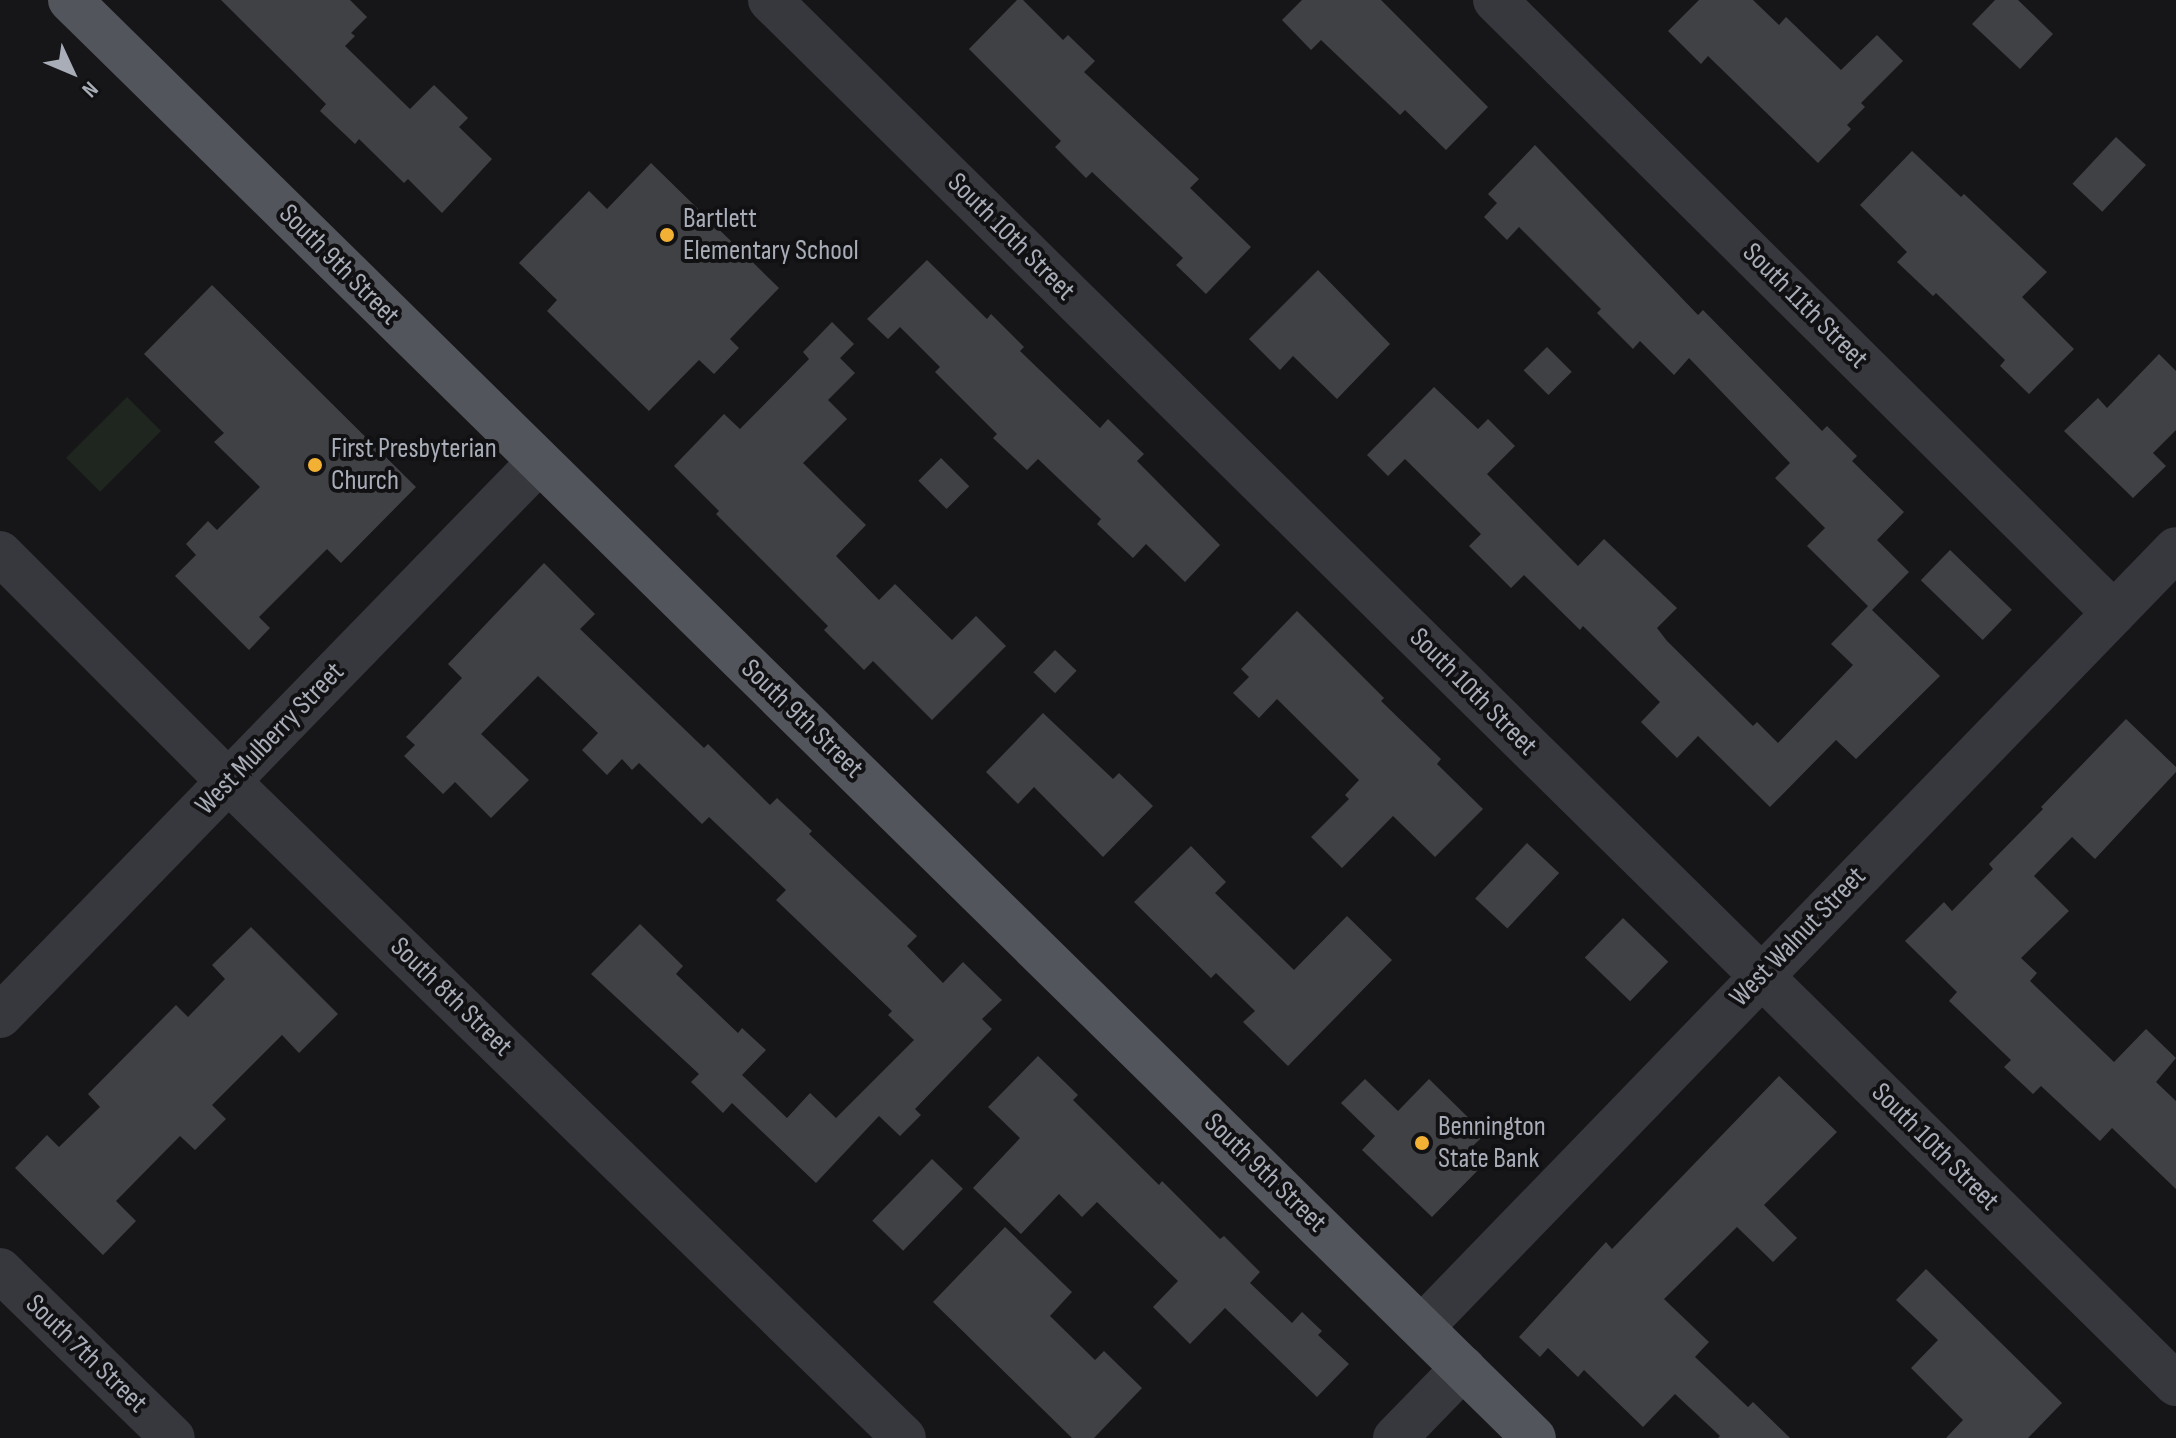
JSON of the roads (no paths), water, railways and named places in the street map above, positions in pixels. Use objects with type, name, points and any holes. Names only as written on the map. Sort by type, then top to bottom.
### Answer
[{"type":"main road","name":"South 9th Street","points":[[70,0],[1534,1438]]},
{"type":"street","name":"South 10th Street","points":[[770,0],[2176,1384]]},
{"type":"street","name":"South 11th Street","points":[[1495,0],[2114,613]]},
{"type":"street","name":"West Mulberry Street","points":[[0,1016],[539,462]]},
{"type":"street","name":"West Walnut Street","points":[[1422,1327],[2176,549]]},
{"type":"street","name":"South 8th Street","points":[[0,553],[229,782],[904,1438]]},
{"type":"street","name":"South 7th Street","points":[[0,1270],[173,1438]]},
{"type":"street","points":[[1395,1438],[1463,1368]]},
{"type":"place","name":"Bartlett Elementary School","points":[[667,235]]},
{"type":"place","name":"First Presbyterian Church","points":[[315,465]]},
{"type":"place","name":"Bennington State Bank","points":[[1422,1143]]}]
